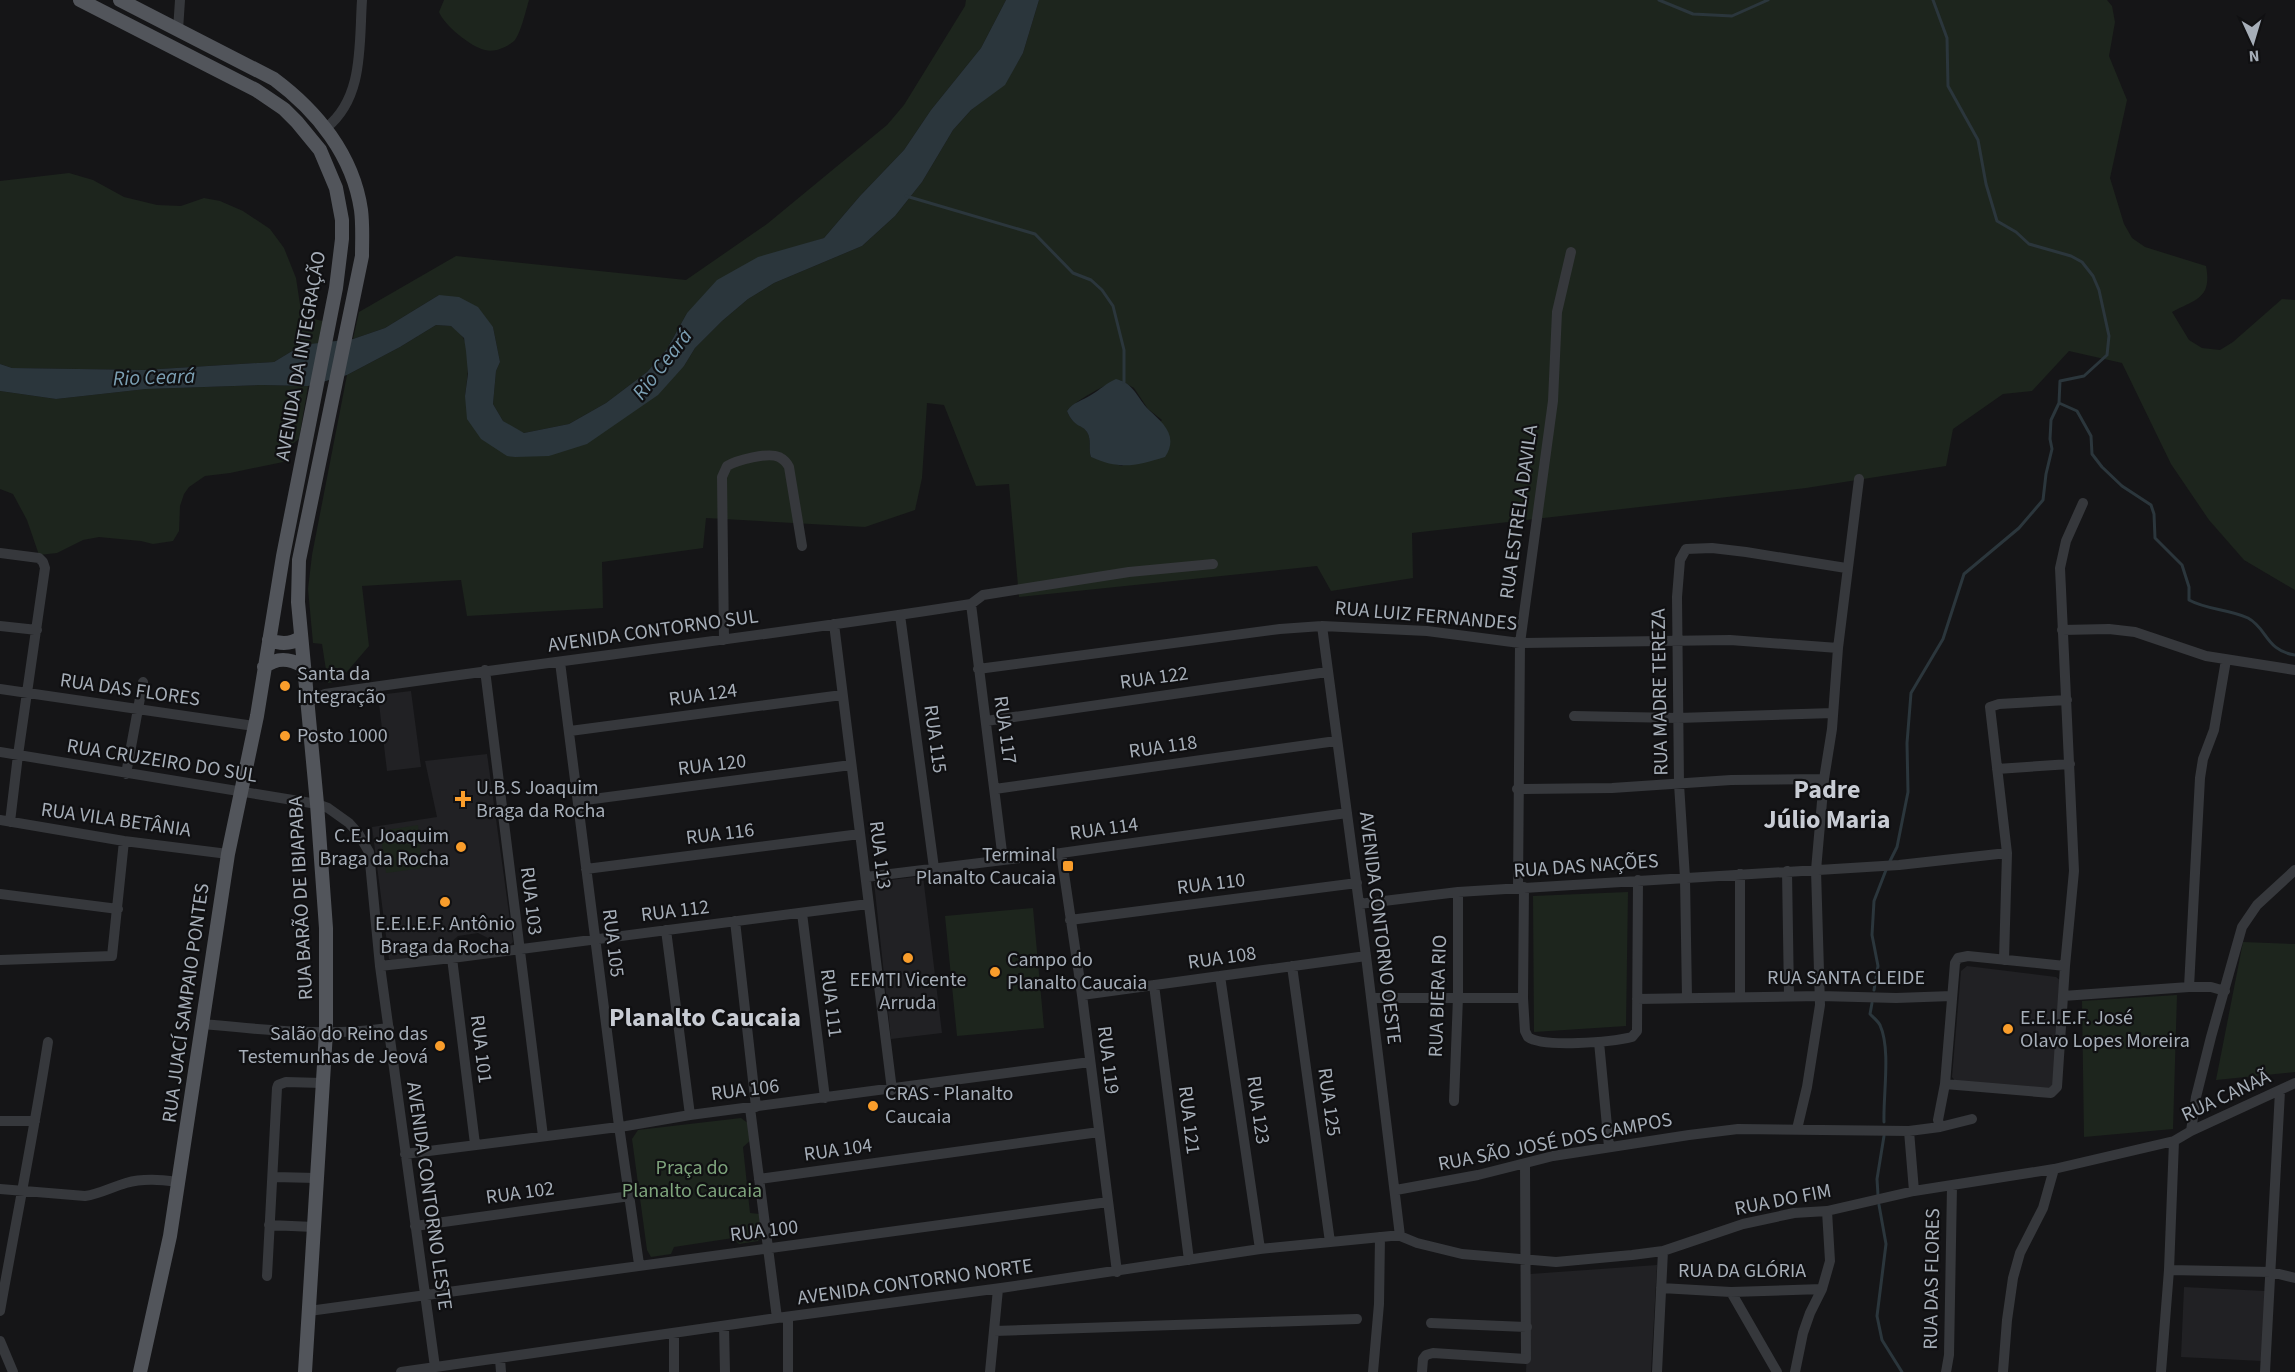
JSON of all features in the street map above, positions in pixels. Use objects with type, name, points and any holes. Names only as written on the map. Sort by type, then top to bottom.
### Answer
[{"type":"main road","name":"AVENIDA DA INTEGRAÇÃO","points":[[80,0],[256,90],[284,109],[320,150],[330,170],[340,203],[342,239],[330,318],[268,640]]},
{"type":"main road","name":"AVENIDA DA INTEGRAÇÃO","points":[[120,0],[274,80],[297,96],[326,128],[350,169],[361,210],[362,256],[299,560],[300,638]]},
{"type":"main road","points":[[203,63],[210,47]]},
{"type":"main road","points":[[268,640],[285,644],[294,643],[300,638]]},
{"type":"main road","name":"RUA BARÃO DE IBIAPABA","points":[[300,638],[317,804],[326,928],[326,1032],[305,1372]]},
{"type":"main road","name":"RUA JUACÍ SAMPAIO PONTES","points":[[140,1372],[170,1236],[228,854],[255,726],[268,640]]},
{"type":"main road","points":[[264,667],[283,659],[303,666]]},
{"type":"street","points":[[178,30],[180,0]]},
{"type":"street","points":[[326,128],[345,108],[354,88],[362,0]]},
{"type":"street","name":"RUA ESTRELA DAVILA","points":[[1571,252],[1557,312],[1554,390],[1520,642],[1517,789],[1523,998],[1527,1037],[1540,1042],[1599,1042]]},
{"type":"street","points":[[724,640],[723,477],[727,466],[733,462],[771,455],[778,456],[786,462],[789,467],[802,546]]},
{"type":"street","points":[[1797,1129],[1814,1044],[1820,996],[1816,870],[1846,568],[1859,479]]},
{"type":"street","points":[[1945,1084],[2051,1093],[2057,1087],[2074,871],[2060,568],[2066,541],[2083,503]]},
{"type":"street","name":"RUA MADRE TEREZA","points":[[1687,998],[1685,878],[1679,784],[1677,597],[1680,560],[1686,549],[1712,548],[1846,568]]},
{"type":"street","points":[[0,553],[39,558],[45,568],[18,755],[5,821]]},
{"type":"street","name":"AVENIDA CONTORNO SUL","points":[[307,703],[325,694],[485,670],[560,662],[900,615],[971,604],[976,599],[994,593],[1130,572],[1213,564]]},
{"type":"street","name":"RUA 117","points":[[971,604],[1003,860]]},
{"type":"street","name":"RUA 115","points":[[900,615],[934,868]]},
{"type":"street","name":"RUA 113","points":[[834,624],[892,1090]]},
{"type":"street","points":[[0,626],[37,630]]},
{"type":"street","name":"RUA LUIZ FERNANDES","points":[[978,669],[1280,629],[1322,626],[1426,631],[1520,642],[1730,640],[1838,648]]},
{"type":"street","name":"AVENIDA CONTORNO OESTE","points":[[1322,626],[1357,883],[1400,1236]]},
{"type":"street","points":[[2062,630],[2109,629],[2135,632],[2206,656],[2295,670]]},
{"type":"street","points":[[2188,987],[2200,778],[2203,759],[2214,730],[2226,660]]},
{"type":"street","name":"RUA 105","points":[[560,662],[594,939],[639,1264]]},
{"type":"street","name":"RUA 103","points":[[485,670],[543,1136]]},
{"type":"street","name":"RUA 122","points":[[986,721],[1327,672]]},
{"type":"street","points":[[126,774],[143,682]]},
{"type":"street","name":"RUA DAS FLORES","points":[[0,689],[255,726]]},
{"type":"street","name":"RUA 124","points":[[570,731],[842,695]]},
{"type":"street","points":[[2004,960],[2007,853],[1990,708],[1999,704],[2067,700]]},
{"type":"street","points":[[1574,716],[1678,718],[1833,713]]},
{"type":"street","name":"RUA 118","points":[[995,789],[1336,741]]},
{"type":"street","name":"RUA CRUZEIRO DO SUL","points":[[0,752],[317,804]]},
{"type":"street","points":[[1997,769],[2070,764]]},
{"type":"street","name":"RUA 120","points":[[578,801],[851,765]]},
{"type":"street","points":[[1517,789],[1612,788],[1759,779],[1824,779]]},
{"type":"street","name":"AVENIDA CONTORNO LESTE","points":[[317,804],[328,808],[349,823],[369,852],[380,966],[435,1367]]},
{"type":"street","name":"RUA 114","points":[[866,877],[1061,853],[1347,813]]},
{"type":"street","name":"RUA VILA BETÂNIA","points":[[5,821],[124,841],[228,854]]},
{"type":"street","name":"RUA 116","points":[[586,869],[860,834]]},
{"type":"street","points":[[0,960],[112,956],[124,841]]},
{"type":"street","name":"RUA 119","points":[[1061,853],[1082,995],[1117,1272]]},
{"type":"street","name":"RUA DAS NAÇÕES","points":[[1359,904],[1521,887],[1899,865],[2007,853]]},
{"type":"street","points":[[2191,1131],[2196,1097],[2211,1036],[2242,927],[2249,915],[2295,870]]},
{"type":"street","points":[[1787,871],[1789,996]]},
{"type":"street","name":"RUA SANTA CLEIDE","points":[[1740,874],[1740,997]]},
{"type":"street","points":[[1608,1147],[1599,1042],[1627,1038],[1635,1035],[1637,1031],[1638,880]]},
{"type":"street","name":"RUA 110","points":[[1070,920],[1357,883]]},
{"type":"street","name":"RUA BIERA RIO","points":[[1454,1101],[1458,997],[1458,892]]},
{"type":"street","points":[[0,894],[118,909]]},
{"type":"street","name":"RUA 112","points":[[380,966],[868,904]]},
{"type":"street","name":"RUA 111","points":[[802,913],[825,1098]]},
{"type":"street","points":[[735,921],[759,1179],[782,1318],[788,1372]]},
{"type":"street","points":[[666,930],[690,1115]]},
{"type":"street","name":"RUA 108","points":[[1082,995],[1366,956]]},
{"type":"street","points":[[1940,1127],[1938,1120],[1945,1084],[1955,963],[1958,958],[1968,956],[2065,966]]},
{"type":"street","name":"RUA 101","points":[[452,958],[475,1144]]},
{"type":"street","name":"RUA 125","points":[[1292,966],[1330,1242]]},
{"type":"street","name":"RUA 123","points":[[1220,976],[1260,1250]]},
{"type":"street","name":"RUA 121","points":[[1154,985],[1189,1260]]},
{"type":"street","points":[[2063,996],[2188,987],[2211,987],[2225,990]]},
{"type":"street","name":"RUA SANTA CLEIDE","points":[[1637,999],[1952,996]]},
{"type":"street","points":[[1371,998],[1523,998]]},
{"type":"street","points":[[203,1024],[269,1031],[358,1032],[389,1028]]},
{"type":"street","points":[[0,1311],[48,1042]]},
{"type":"street","name":"RUA 106","points":[[405,1154],[1090,1062]]},
{"type":"street","points":[[267,1276],[278,1085],[286,1082],[322,1083]]},
{"type":"street","name":"RUA CANAÃ","points":[[2174,1141],[2295,1083]]},
{"type":"street","points":[[2265,1372],[2280,1091]]},
{"type":"street","name":"RUA SÃO JOSÉ DOS CAMPOS","points":[[1396,1190],[1525,1164],[1553,1156],[1738,1129],[1909,1131],[1940,1127],[1972,1119]]},
{"type":"street","points":[[0,1121],[35,1121]]},
{"type":"street","points":[[1909,1131],[1914,1191]]},
{"type":"street","name":"RUA 104","points":[[759,1179],[1099,1132]]},
{"type":"street","points":[[2161,1372],[2169,1270],[2174,1141]]},
{"type":"street","name":"RUA DO FIM","points":[[1400,1236],[1417,1243],[1462,1254],[1556,1262],[1663,1251],[1743,1224],[1794,1213],[1827,1211],[1914,1191],[2054,1169],[2174,1141]]},
{"type":"street","points":[[1525,1164],[1527,1327],[1525,1372]]},
{"type":"street","points":[[2003,1372],[2013,1278],[2020,1253],[2043,1208],[2054,1169]]},
{"type":"street","points":[[274,1177],[316,1178]]},
{"type":"street","points":[[0,1189],[85,1196],[141,1180],[179,1182]]},
{"type":"street","name":"RUA DAS FLORES","points":[[1946,1372],[1949,1355],[1952,1186]]},
{"type":"street","name":"RUA 102","points":[[415,1226],[630,1196]]},
{"type":"street","name":"RUA 100","points":[[309,1311],[639,1264],[769,1249],[1108,1202]]},
{"type":"street","points":[[1795,1372],[1806,1323],[1822,1289],[1830,1261],[1827,1211]]},
{"type":"street","points":[[269,1226],[314,1227]]},
{"type":"street","name":"AVENIDA CONTORNO NORTE","points":[[401,1372],[1260,1250],[1400,1236]]},
{"type":"street","points":[[1373,1372],[1379,1304],[1380,1237]]},
{"type":"street","points":[[1657,1372],[1663,1251]]},
{"type":"street","points":[[2169,1270],[2271,1272],[2295,1278]]},
{"type":"street","name":"RUA DA GLÓRIA","points":[[1661,1288],[1731,1292],[1822,1289]]},
{"type":"street","points":[[990,1372],[998,1289]]},
{"type":"street","points":[[1731,1292],[1777,1372]]},
{"type":"street","points":[[994,1331],[1357,1320]]},
{"type":"street","points":[[1431,1323],[1527,1327]]},
{"type":"street","points":[[724,1326],[725,1372]]},
{"type":"street","points":[[674,1334],[674,1372]]},
{"type":"street","points":[[0,1341],[13,1372]]},
{"type":"street","points":[[1422,1372],[1423,1359],[1426,1355],[1433,1353],[1526,1359]]},
{"type":"street","points":[[500,1359],[501,1372]]},
{"type":"shaded area","points":[[411,691],[421,767],[387,771],[378,695]]},
{"type":"shaded area","name":"E.E.I.E.F. Antônio Braga da Rocha","points":[[487,754],[513,942],[502,945],[478,933],[458,936],[438,954],[389,959],[372,827],[437,817],[425,761]]},
{"type":"shaded area","name":"EEMTI Vicente Arruda","points":[[923,876],[942,1033],[891,1039],[874,882]]},
{"type":"shaded area","name":"E.E.I.E.F. José Olavo Lopes Moreira","points":[[1967,966],[2056,977],[2061,981],[2056,1086],[2051,1089],[1957,1083],[1952,1077],[1961,971]]},
{"type":"shaded area","points":[[1657,1265],[1651,1372],[1526,1372],[1530,1274]]},
{"type":"shaded area","points":[[2184,1287],[2265,1291],[2262,1361],[2181,1357]]},
{"type":"green space","points":[[444,0],[529,0],[515,40],[501,49],[489,51],[466,40],[446,23],[439,12]]},
{"type":"green space","points":[[966,0],[1006,0],[981,48],[931,110],[904,150],[824,238],[796,247],[687,313],[667,349],[647,372],[606,403],[569,424],[524,433],[503,421],[493,404],[496,371],[500,362],[493,327],[439,295],[385,328],[353,339],[359,312],[456,256],[686,280],[767,224],[887,125],[904,105],[965,6]]},
{"type":"green space","points":[[1039,0],[2107,0],[2112,6],[2115,22],[2109,56],[2127,100],[2110,178],[2124,224],[2132,238],[2145,247],[2206,266],[2207,285],[2201,296],[2172,312],[2189,340],[2202,348],[2220,350],[2233,342],[2282,299],[2295,300],[2295,590],[2244,560],[2209,520],[2171,464],[2122,363],[2069,351],[2032,391],[2003,394],[1953,429],[1946,466],[1806,488],[1412,533],[1413,578],[1331,591],[1317,566],[1019,597],[1009,484],[976,486],[944,405],[927,403],[922,478],[915,510],[865,527],[706,518],[703,548],[602,562],[603,608],[467,616],[461,580],[362,586],[369,646],[339,681],[328,683],[322,644],[313,643],[308,589],[312,555],[347,375],[436,325],[451,326],[462,336],[467,349],[465,396],[507,456],[549,456],[684,366],[695,348],[748,299],[774,283],[862,246],[895,216],[922,182],[953,130],[971,110],[1005,84],[1023,53]],"holes":[[[1120,380],[1134,388],[1148,409],[1162,420],[1122,466],[1091,457],[1087,432],[1072,420],[1067,411],[1100,388]]]},
{"type":"green space","points":[[69,173],[93,180],[124,197],[157,205],[181,206],[204,198],[220,201],[243,211],[270,229],[284,248],[296,278],[301,311],[309,318],[323,321],[318,344],[302,345],[274,362],[144,370],[12,368],[0,364],[0,181]]},
{"type":"green space","points":[[261,385],[308,386],[299,439],[291,445],[288,461],[205,476],[189,487],[180,506],[179,531],[173,541],[153,544],[99,537],[83,540],[57,553],[39,555],[27,520],[13,494],[0,489],[0,391],[56,399],[146,389]]},
{"type":"green space","points":[[418,825],[423,868],[386,873],[380,831]]},
{"type":"green space","points":[[1628,892],[1626,1026],[1534,1032],[1533,896]]},
{"type":"green space","name":"Campo do Planalto Caucaia","points":[[1033,908],[1044,1028],[957,1036],[945,916]]},
{"type":"green space","points":[[2243,942],[2295,944],[2295,1072],[2216,1080]]},
{"type":"green space","points":[[2177,995],[2173,1129],[2084,1137],[2082,1001]]},
{"type":"green space","name":"Praça do Planalto Caucaia","points":[[741,1118],[749,1124],[751,1140],[743,1147],[750,1213],[760,1214],[762,1233],[758,1241],[739,1244],[733,1238],[674,1247],[671,1254],[651,1257],[647,1250],[632,1139],[638,1130]]},
{"type":"water","name":"Rio Ceará","points":[[1006,0],[1039,0],[1023,53],[1005,85],[971,110],[953,130],[922,182],[895,216],[862,246],[774,283],[748,299],[695,348],[684,366],[658,395],[587,444],[549,456],[515,457],[507,456],[481,439],[467,419],[465,396],[468,374],[464,338],[451,326],[436,325],[347,375],[308,386],[261,385],[146,389],[56,399],[0,391],[0,364],[12,368],[144,370],[274,362],[302,345],[353,339],[385,328],[439,295],[459,297],[478,307],[493,327],[500,362],[496,371],[493,404],[503,421],[524,433],[569,424],[606,403],[647,372],[667,349],[687,313],[717,280],[758,257],[824,238],[904,150],[931,110],[981,48]]},
{"type":"water","points":[[1116,379],[1131,387],[1168,430],[1170,443],[1165,457],[1145,463],[1120,465],[1091,457],[1087,432],[1072,420],[1067,411]]},
{"type":"waterway","points":[[1659,0],[1693,14],[1732,16],[1768,0]]},
{"type":"waterway","points":[[1890,861],[1897,847],[1908,792],[1907,743],[1911,693],[1943,639],[1964,574],[2019,528],[2043,500],[2052,449],[2051,420],[2059,403],[2060,381],[2084,376],[2107,355],[2109,336],[2099,290],[2093,276],[2082,262],[2071,256],[2029,244],[2016,232],[1997,221],[1986,184],[1978,140],[1948,86],[1947,38],[1933,0]]},
{"type":"waterway","points":[[906,196],[1035,234],[1073,273],[1091,280],[1102,290],[1113,306],[1124,350],[1124,382]]},
{"type":"waterway","points":[[2059,403],[2077,411],[2091,436],[2092,454],[2102,467],[2122,486],[2151,505],[2154,514],[2155,538],[2182,565],[2189,587],[2189,600],[2248,618],[2278,649],[2295,655]]},
{"type":"waterway","points":[[1874,990],[1878,966],[1872,935],[1874,901],[1886,870]]},
{"type":"waterway","points":[[1872,1003],[1870,1014],[1880,1025],[1885,1046],[1884,1122]]},
{"type":"waterway","points":[[1878,1195],[1877,1179],[1884,1136]]},
{"type":"waterway","points":[[1879,1205],[1886,1244],[1877,1316],[1882,1340],[1902,1372]]},
{"type":"place","name":"Santa da Integração","points":[[285,686]]},
{"type":"place","name":"Posto 1000","points":[[285,736]]},
{"type":"place","name":"U.B.S Joaquim Braga da Rocha","points":[[463,799]]},
{"type":"place","name":"C.E.I Joaquim Braga da Rocha","points":[[461,847]]},
{"type":"place","name":"Terminal Planalto Caucaia","points":[[1068,866]]},
{"type":"place","name":"E.E.I.E.F. Antônio Braga da Rocha","points":[[445,902]]},
{"type":"place","name":"EEMTI Vicente Arruda","points":[[908,958]]},
{"type":"place","name":"Campo do Planalto Caucaia","points":[[995,972]]},
{"type":"place","name":"E.E.I.E.F. José Olavo Lopes Moreira","points":[[2008,1029]]},
{"type":"place","name":"Salão do Reino das Testemunhas de Jeová","points":[[440,1046]]},
{"type":"place","name":"CRAS - Planalto Caucaia","points":[[873,1106]]},
{"type":"district","name":"Padre Júlio Maria","points":[[1827,804]]},
{"type":"district","name":"Planalto Caucaia","points":[[705,1017]]}]
